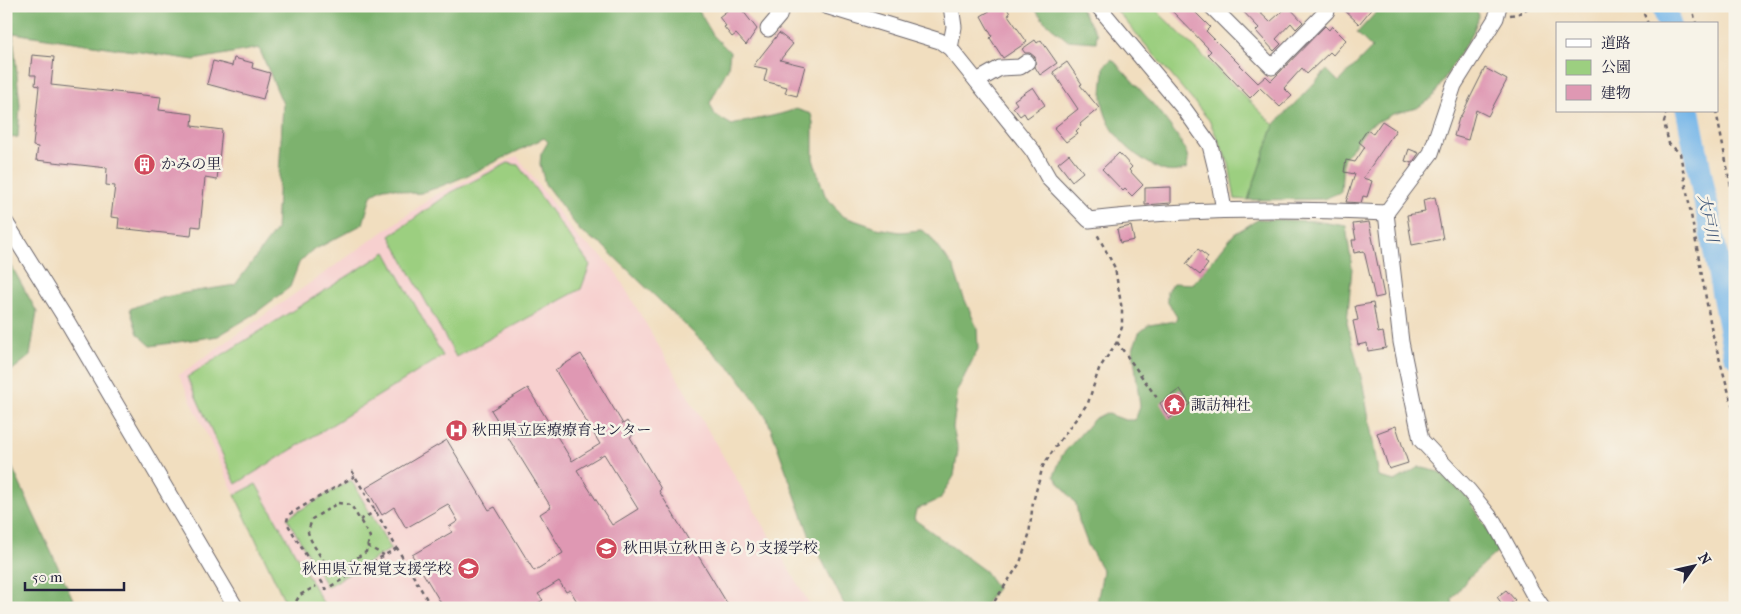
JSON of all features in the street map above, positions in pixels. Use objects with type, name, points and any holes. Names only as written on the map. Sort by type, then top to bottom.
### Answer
[{"type":"street","points":[[768,29],[779,16],[782,6]]},
{"type":"street","points":[[826,6],[940,41],[950,48],[1033,151],[1049,179],[1089,220],[1134,215],[1224,210],[1320,210],[1386,213]]},
{"type":"street","points":[[950,48],[954,27],[951,6]]},
{"type":"street","points":[[1098,6],[1185,110],[1210,145],[1220,182],[1224,210]]},
{"type":"street","points":[[1211,6],[1272,67],[1327,11],[1322,6]]},
{"type":"street","points":[[1499,6],[1496,18],[1454,85],[1431,153],[1386,213],[1401,342],[1421,440],[1469,491],[1494,522],[1532,592],[1543,608]]},
{"type":"street","points":[[977,81],[1000,68],[1020,67],[1027,62]]},
{"type":"street","points":[[6,223],[64,316],[236,608]]},
{"type":"path","points":[[1518,14],[1531,6]]},
{"type":"path","points":[[1641,6],[1647,22]]},
{"type":"path","points":[[1692,6],[1696,22]]},
{"type":"path","points":[[1667,112],[1664,122],[1669,144],[1680,153],[1712,332],[1735,415]]},
{"type":"path","points":[[1716,112],[1735,207]]},
{"type":"path","points":[[990,608],[1020,562],[1043,466],[1088,403],[1099,369],[1117,342],[1122,327],[1122,310],[1115,268],[1089,220]]},
{"type":"path","points":[[1117,342],[1157,398]]},
{"type":"path","points":[[352,471],[432,608]]},
{"type":"path","points":[[355,476],[288,515],[287,523],[326,590],[397,548]]},
{"type":"path","points":[[338,503],[351,505],[370,537],[368,546],[366,552],[340,567],[328,566],[308,532],[312,518],[338,503]]},
{"type":"path","points":[[360,520],[376,511]]},
{"type":"path","points":[[368,546],[384,555]]},
{"type":"path","points":[[292,608],[300,596],[316,586]]},
{"type":"shaded area","name":"秋田県立医療療育センター","points":[[517,156],[579,239],[601,255],[615,271],[812,608],[326,608],[256,484],[235,495],[179,375],[437,194]]},
{"type":"green space","points":[[6,6],[696,6],[713,35],[730,52],[728,68],[710,103],[715,115],[732,125],[796,109],[811,114],[813,123],[813,159],[825,195],[842,216],[877,228],[900,232],[921,230],[929,235],[954,268],[977,328],[978,349],[958,389],[953,428],[958,450],[954,476],[940,499],[916,510],[914,519],[985,571],[997,588],[983,608],[846,608],[809,534],[767,418],[736,374],[602,245],[581,232],[545,184],[540,164],[541,154],[548,142],[544,138],[437,188],[416,194],[389,187],[380,190],[371,196],[363,224],[310,252],[299,263],[290,287],[253,315],[218,336],[151,346],[138,334],[130,309],[168,296],[235,285],[276,230],[283,104],[259,48],[194,60],[13,33],[20,105],[18,137],[10,138],[6,132]]},
{"type":"green space","points":[[1033,6],[1079,6],[1097,34],[1096,42],[1067,40],[1044,21]]},
{"type":"green space","points":[[1113,6],[1155,6],[1161,15],[1274,125],[1248,200],[1235,199],[1229,164],[1209,120]]},
{"type":"green space","points":[[1382,6],[1475,6],[1479,16],[1473,32],[1433,97],[1417,108],[1393,114],[1369,126],[1343,160],[1341,192],[1323,199],[1248,200],[1274,125],[1327,70],[1339,82],[1372,48],[1357,33]]},
{"type":"green space","points":[[1112,59],[1168,123],[1185,150],[1188,160],[1187,168],[1171,172],[1157,168],[1123,143],[1111,127],[1102,97],[1104,66]]},
{"type":"green space","points":[[508,163],[518,165],[590,265],[581,289],[456,357],[390,236],[450,193]]},
{"type":"green space","points":[[1259,219],[1314,221],[1346,226],[1352,268],[1347,323],[1363,385],[1379,477],[1395,481],[1419,467],[1439,472],[1469,499],[1498,551],[1468,578],[1452,599],[1453,608],[1096,608],[1103,571],[1088,545],[1079,521],[1076,504],[1054,476],[1062,455],[1094,419],[1106,413],[1125,420],[1135,420],[1140,407],[1133,349],[1139,333],[1149,325],[1175,321],[1177,317],[1167,301],[1167,291],[1173,283],[1193,284],[1234,234]]},
{"type":"green space","points":[[386,252],[443,356],[236,484],[187,377]]},
{"type":"green space","points":[[6,256],[37,312],[30,356],[6,375]]},
{"type":"green space","points":[[6,454],[77,608],[6,608]]},
{"type":"green space","points":[[351,480],[391,549],[327,587],[287,518]]},
{"type":"green space","points":[[256,484],[326,608],[288,608],[235,495]]},
{"type":"building","points":[[733,6],[739,6],[757,29],[746,45],[736,34],[732,37],[719,17]]},
{"type":"building","points":[[998,6],[1006,6],[1010,14],[1008,15],[1027,42],[1003,58],[990,38],[992,36],[981,16]]},
{"type":"building","points":[[1167,6],[1189,6],[1210,27],[1206,31],[1258,83],[1266,76],[1271,81],[1325,26],[1329,30],[1332,26],[1346,40],[1333,55],[1330,52],[1307,74],[1302,68],[1284,88],[1292,96],[1280,107],[1260,88],[1250,98],[1208,54],[1211,51]]},
{"type":"building","points":[[1238,6],[1253,6],[1270,22],[1288,6],[1303,22],[1296,29],[1291,23],[1276,39],[1281,44],[1274,51],[1256,31],[1259,28]]},
{"type":"building","points":[[1340,6],[1374,6],[1359,24]]},
{"type":"building","points":[[779,33],[793,44],[780,60],[805,66],[797,96],[785,93],[787,87],[764,81],[767,69],[753,66]]},
{"type":"building","points":[[1035,40],[1037,43],[1041,40],[1057,63],[1040,75],[1035,67],[1035,57],[1030,53],[1025,53],[1022,49]]},
{"type":"building","name":"かみの里","points":[[32,55],[54,57],[51,85],[161,97],[159,110],[193,114],[192,126],[222,130],[217,180],[205,178],[200,227],[192,226],[191,236],[118,228],[119,218],[111,217],[115,186],[106,185],[107,168],[36,160],[38,147],[33,146],[39,86],[35,85],[36,75],[30,75]]},
{"type":"building","points":[[234,58],[253,63],[252,68],[270,73],[263,99],[207,84],[213,61],[232,66]]},
{"type":"building","points":[[1067,62],[1082,84],[1080,85],[1099,108],[1080,124],[1081,126],[1076,131],[1078,133],[1066,142],[1054,128],[1078,109],[1053,72]]},
{"type":"building","points":[[1485,68],[1507,80],[1488,116],[1476,110],[1468,140],[1454,136],[1459,118]]},
{"type":"building","points":[[1033,87],[1045,105],[1027,118],[1024,113],[1020,116],[1013,107],[1017,104],[1014,100]]},
{"type":"building","points":[[1382,121],[1396,130],[1363,178],[1372,181],[1367,197],[1363,196],[1361,203],[1346,202],[1355,174],[1344,172],[1346,160],[1355,162],[1365,147],[1359,142],[1367,130],[1373,134]]},
{"type":"building","points":[[1409,149],[1419,153],[1412,163],[1405,161]]},
{"type":"building","points":[[1119,153],[1132,167],[1129,170],[1143,185],[1132,196],[1125,189],[1123,191],[1102,169]]},
{"type":"building","points":[[1069,154],[1083,172],[1072,181],[1058,163]]},
{"type":"building","points":[[1171,187],[1171,203],[1145,205],[1145,188]]},
{"type":"building","points":[[1435,197],[1443,239],[1412,245],[1407,215],[1425,212],[1423,200]]},
{"type":"building","points":[[1369,222],[1384,296],[1375,298],[1364,251],[1354,253],[1352,240],[1356,240],[1353,224]]},
{"type":"building","points":[[1131,226],[1134,240],[1120,243],[1117,229]]},
{"type":"building","points":[[1198,249],[1208,257],[1205,262],[1208,264],[1200,275],[1186,264]]},
{"type":"building","points":[[1373,303],[1378,333],[1383,332],[1386,348],[1368,351],[1367,343],[1358,345],[1353,321],[1358,320],[1355,306]]},
{"type":"building","points":[[581,354],[623,424],[627,421],[635,434],[630,437],[661,489],[659,491],[730,608],[625,608],[622,604],[616,608],[581,608],[570,590],[566,592],[559,581],[538,594],[543,600],[530,608],[444,608],[412,555],[452,532],[449,527],[458,521],[448,504],[406,528],[394,507],[382,515],[366,488],[447,440],[489,510],[495,507],[534,571],[563,553],[540,514],[551,507],[491,410],[528,388],[572,461],[600,444],[555,370]],"holes":[[[604,454],[638,509],[612,525],[577,470]]]},
{"type":"building","name":"諏訪神社","points":[[1180,389],[1190,404],[1169,419],[1160,403]]},
{"type":"building","points":[[1396,426],[1408,463],[1389,469],[1377,433]]},
{"type":"building","points":[[1506,590],[1515,600],[1505,608],[1497,597]]},
{"type":"waterway","name":"大戸川","points":[[1664,6],[1668,22]]},
{"type":"waterway","name":"大戸川","points":[[1688,112],[1735,354]]},
{"type":"place","name":"かみの里","points":[[145,164]]},
{"type":"place","name":"諏訪神社","points":[[1175,405]]},
{"type":"place","name":"秋田県立医療療育センター","points":[[456,430]]},
{"type":"place","name":"秋田県立秋田きらり支援学校","points":[[607,548]]},
{"type":"place","name":"秋田県立視覚支援学校","points":[[468,569]]}]
